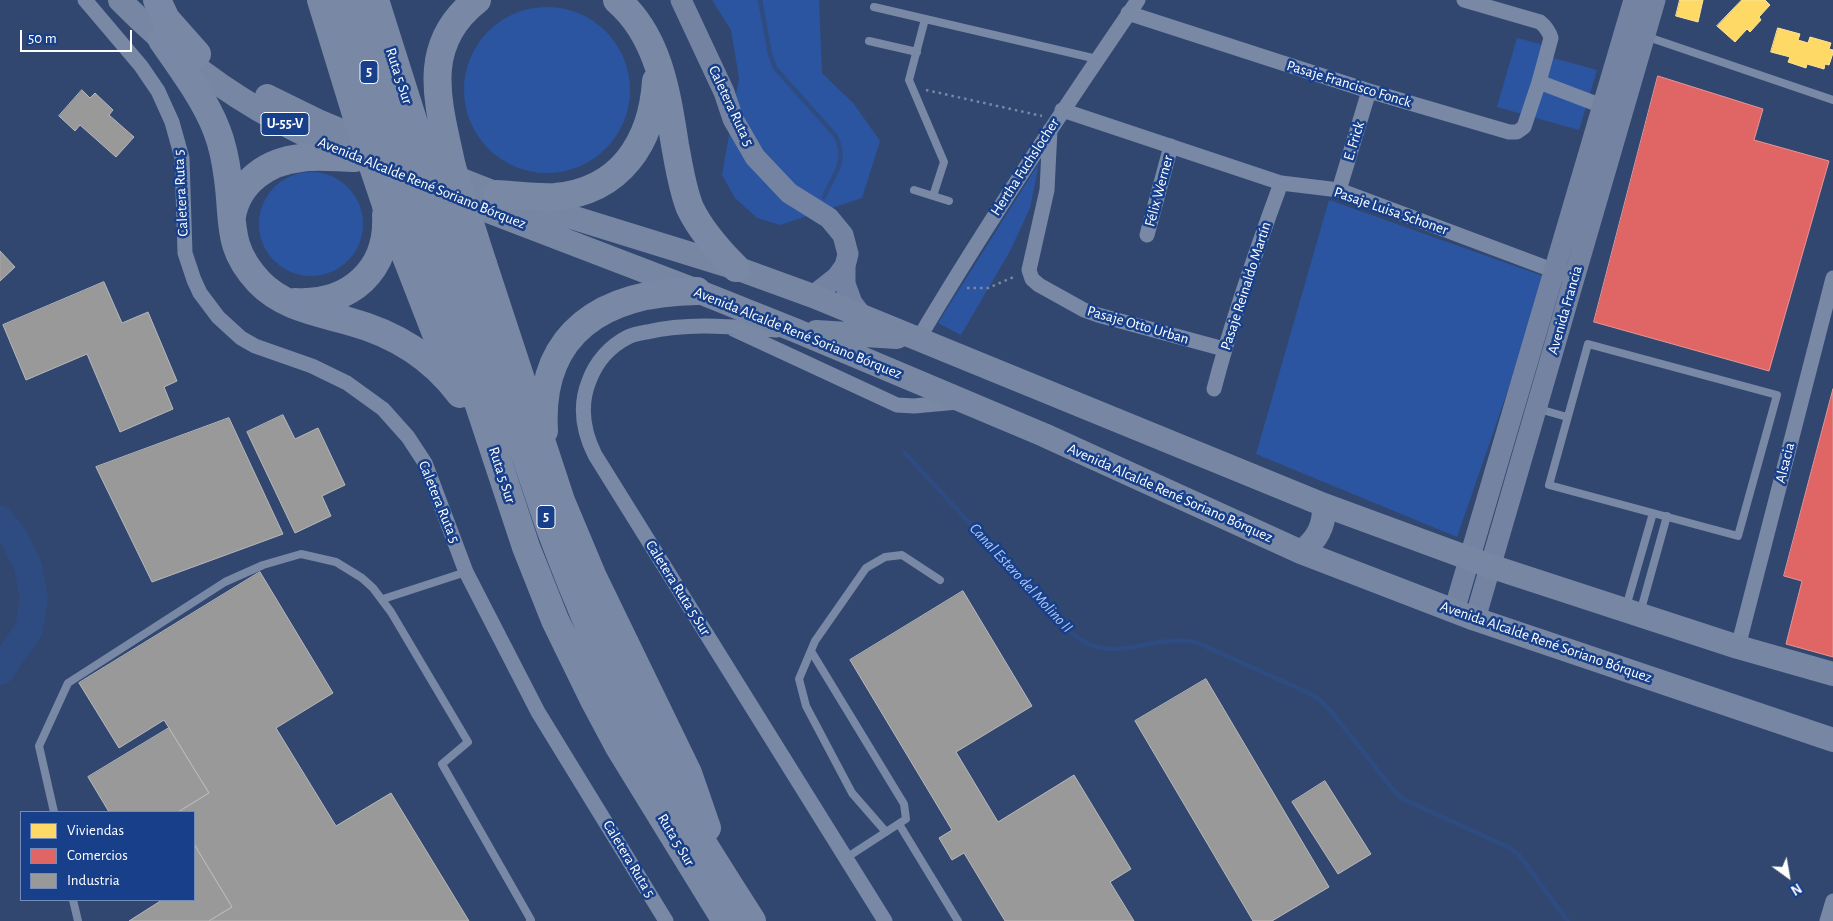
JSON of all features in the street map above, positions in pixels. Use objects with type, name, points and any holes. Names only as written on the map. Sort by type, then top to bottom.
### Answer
[{"type":"highway","points":[[157,0],[166,19],[197,54]]},
{"type":"highway","points":[[321,0],[359,146],[460,394],[526,547]]},
{"type":"highway","name":"Ruta 5 Sur","points":[[346,0],[392,145],[441,250],[583,614],[608,671],[642,737],[752,921]]},
{"type":"highway","name":"Ruta 5 Sur","points":[[375,0],[441,250],[526,547],[555,620],[619,747],[726,921]]},
{"type":"highway","points":[[477,0],[464,11],[444,40],[436,72],[437,98],[452,167],[561,501],[592,575],[688,773],[705,819],[718,867]]},
{"type":"highway","points":[[618,0],[636,20],[653,52],[666,96],[680,174],[691,208],[704,232],[736,268]]},
{"type":"highway","points":[[162,40],[186,75],[217,131],[228,180],[231,222],[236,245],[242,258],[259,281],[279,299],[309,311],[368,327],[406,344],[438,367],[460,394]]},
{"type":"highway","points":[[497,194],[544,197],[568,195],[597,186],[623,166],[642,141],[650,122],[656,85],[653,52]]},
{"type":"highway","points":[[231,222],[233,209],[242,189],[258,173],[269,166],[302,157],[359,146]]},
{"type":"highway","points":[[279,299],[298,302],[326,299],[346,292],[360,282],[372,270],[380,256],[389,218]]},
{"type":"highway","points":[[546,458],[544,413],[546,389],[555,358],[567,340],[585,321],[618,304],[664,293],[697,291]]},
{"type":"main road","name":"U-55-V","points":[[120,0],[162,40]]},
{"type":"main road","name":"Caletera Ruta 5","points":[[680,0],[724,92],[733,119],[766,170],[789,193],[829,218],[837,226],[847,245],[845,284],[852,303],[862,316]]},
{"type":"main road","name":"Avenida Francia","points":[[1464,615],[1525,407],[1554,271],[1610,111],[1645,36],[1655,0]]},
{"type":"main road","name":"Avenida Francia","points":[[1525,407],[1574,278],[1633,4]]},
{"type":"main road","name":"Avenida Alcalde René Soriano Bórquez","points":[[162,40],[197,54],[288,108],[416,150],[497,194],[736,268],[812,296],[919,338],[1324,506],[1480,562],[1738,647],[1833,674]]},
{"type":"main road","name":"Avenida Alcalde René Soriano Bórquez","points":[[162,40],[231,92],[280,122],[359,146],[421,186],[797,331],[1044,435],[1301,552],[1464,615],[1833,740]]},
{"type":"main road","points":[[812,296],[837,277],[845,266]]},
{"type":"main road","points":[[797,331],[919,338]]},
{"type":"main road","points":[[1301,552],[1315,540],[1320,531],[1324,506]]},
{"type":"street","name":"Caletera Ruta 5","points":[[86,0],[141,66],[166,107],[182,158],[184,253],[194,280],[208,304],[218,317],[241,338],[255,346],[312,366],[347,383],[377,404],[396,422],[408,437],[425,463],[466,572],[538,712],[666,921]]},
{"type":"street","name":"Hertha Fuchslocher","points":[[919,338],[1056,119],[1138,0]]},
{"type":"street","name":"Pasaje Francisco Fonck","points":[[1128,13],[1369,91],[1513,133],[1517,132],[1524,127],[1539,82],[1551,38],[1548,29],[1540,22],[1464,0]]},
{"type":"street","points":[[1539,82],[1610,111]]},
{"type":"street","name":"E. Frick","points":[[1340,190],[1369,91]]},
{"type":"street","points":[[1029,270],[1047,190],[1056,119]]},
{"type":"street","name":"Pasaje Luisa Schoner","points":[[1056,119],[1171,146],[1281,183],[1340,190],[1574,278]]},
{"type":"street","name":"Félix Werner","points":[[1148,235],[1171,146]]},
{"type":"street","name":"Pasaje Reinaldo Martín","points":[[1214,389],[1224,349],[1249,271],[1281,183]]},
{"type":"street","name":"Pasaje Otto Urban","points":[[1029,270],[1032,279],[1039,285],[1091,313],[1224,349]]},
{"type":"street","name":"Alsacia","points":[[1738,647],[1833,278]]},
{"type":"street","name":"Caletera Ruta 5 Sur","points":[[797,331],[724,325],[657,329],[630,335],[599,362],[587,387],[583,410],[586,433],[589,444],[600,463],[885,921]]},
{"type":"street","name":"Caletera Ruta 5 Sur","points":[[724,325],[897,405],[914,406],[963,401]]},
{"type":"street","points":[[1827,921],[1833,901]]},
{"type":"lane","points":[[1633,4],[1645,36],[1833,100]]},
{"type":"lane","points":[[874,7],[1097,59]]},
{"type":"lane","points":[[925,19],[909,80],[944,162],[933,196]]},
{"type":"lane","points":[[869,41],[916,52]]},
{"type":"lane","points":[[914,190],[949,201]]},
{"type":"lane","points":[[1588,344],[1777,394],[1738,536],[1549,485],[1568,417],[1588,344]]},
{"type":"lane","points":[[1525,407],[1568,417]]},
{"type":"lane","points":[[1632,612],[1653,513]]},
{"type":"lane","points":[[1632,612],[1667,516]]},
{"type":"lane","points":[[54,811],[40,746],[68,683],[206,593],[245,572],[301,554],[336,562],[362,578],[383,599],[468,742],[442,764],[531,921]]},
{"type":"lane","points":[[886,832],[852,793],[806,706],[799,680],[815,641],[866,568],[885,557],[902,555],[940,580]]},
{"type":"lane","points":[[383,599],[466,572]]},
{"type":"lane","points":[[811,652],[904,804],[906,819],[846,858]]},
{"type":"lane","points":[[899,824],[958,921]]},
{"type":"lane","points":[[73,901],[78,921]]},
{"type":"path","points":[[912,87],[1056,119]]},
{"type":"path","points":[[948,289],[988,288],[1029,270]]},
{"type":"shaded area","points":[[712,0],[819,0],[822,73],[854,104],[880,141],[862,198],[780,225],[757,218],[735,198],[722,175],[739,78],[731,30]]},
{"type":"shaded area","points":[[555,7],[571,10],[586,16],[606,31],[624,58],[629,74],[629,106],[624,122],[606,149],[586,164],[571,170],[539,173],[523,170],[508,164],[483,143],[473,129],[467,114],[464,82],[467,66],[473,51],[494,26],[508,16],[523,10]]},
{"type":"shaded area","points":[[1517,38],[1540,44],[1546,56],[1597,70],[1579,130],[1497,107]]},
{"type":"shaded area","points":[[1039,163],[1030,208],[1010,251],[961,335],[938,323]]},
{"type":"shaded area","points":[[311,172],[331,176],[340,181],[354,195],[359,204],[363,224],[359,244],[354,253],[340,267],[331,272],[311,276],[291,272],[282,267],[268,253],[263,244],[259,224],[263,204],[268,195],[282,181],[291,176]]},
{"type":"shaded area","points":[[1329,200],[1543,276],[1511,381],[1457,537],[1256,454]]},
{"type":"building: Viviendas","points":[[1680,0],[1703,0],[1698,22],[1676,16]]},
{"type":"building: Viviendas","points":[[1742,0],[1765,0],[1770,5],[1759,17],[1761,20],[1750,32],[1747,29],[1735,42],[1717,26]]},
{"type":"building: Viviendas","points":[[1778,28],[1800,34],[1798,40],[1808,43],[1810,37],[1831,43],[1829,49],[1833,50],[1833,53],[1829,65],[1825,64],[1824,69],[1807,64],[1806,68],[1788,62],[1790,57],[1771,52]]},
{"type":"building: Comercios","points":[[1658,76],[1763,109],[1754,140],[1829,161],[1769,371],[1594,322]]},
{"type":"building: Comercios","points":[[1833,389],[1833,657],[1786,644],[1802,581],[1784,576]]},
{"type":"building: Industria","points":[[82,90],[90,98],[95,93],[113,110],[109,115],[134,137],[116,157],[80,125],[75,131],[59,116]]},
{"type":"building: Industria","points":[[0,251],[15,267],[0,281]]},
{"type":"building: Industria","points":[[104,282],[122,323],[148,312],[177,381],[164,387],[173,409],[120,432],[87,354],[26,380],[3,325]]},
{"type":"building: Industria","points":[[283,415],[295,439],[318,428],[345,485],[322,496],[331,516],[295,533],[247,432]]},
{"type":"building: Industria","points":[[229,418],[283,534],[152,582],[96,467]]},
{"type":"building: Industria","points":[[260,572],[333,693],[276,728],[336,826],[391,793],[469,921],[209,921],[232,907],[195,846],[195,811],[180,811],[209,793],[164,720],[119,748],[79,683]]},
{"type":"building: Industria","points":[[963,591],[1032,706],[956,752],[998,822],[1074,775],[1131,869],[1110,882],[1134,921],[1005,921],[964,853],[952,860],[939,838],[952,830],[850,660]]},
{"type":"building: Industria","points":[[1206,679],[1329,887],[1272,921],[1253,921],[1135,721]]},
{"type":"building: Industria","points":[[169,728],[209,793],[180,811],[108,811],[88,777]]},
{"type":"building: Industria","points":[[1325,781],[1371,854],[1338,874],[1292,802]]},
{"type":"building: Industria","points":[[195,846],[232,907],[209,921],[129,921],[160,901],[195,901]]},
{"type":"waterway","name":"Canal Estero del Molino II","points":[[760,0],[770,54],[775,68],[835,135],[839,144],[841,153],[839,167],[824,197]]},
{"type":"waterway","name":"Canal Estero del Molino II","points":[[905,453],[1076,637],[1094,646],[1107,649],[1120,649],[1171,641],[1198,643],[1311,694],[1330,710],[1395,792],[1403,799],[1510,848],[1519,855],[1568,921]]},
{"type":"waterway","points":[[0,520],[13,536],[28,566],[34,599],[29,629],[0,671]]}]
